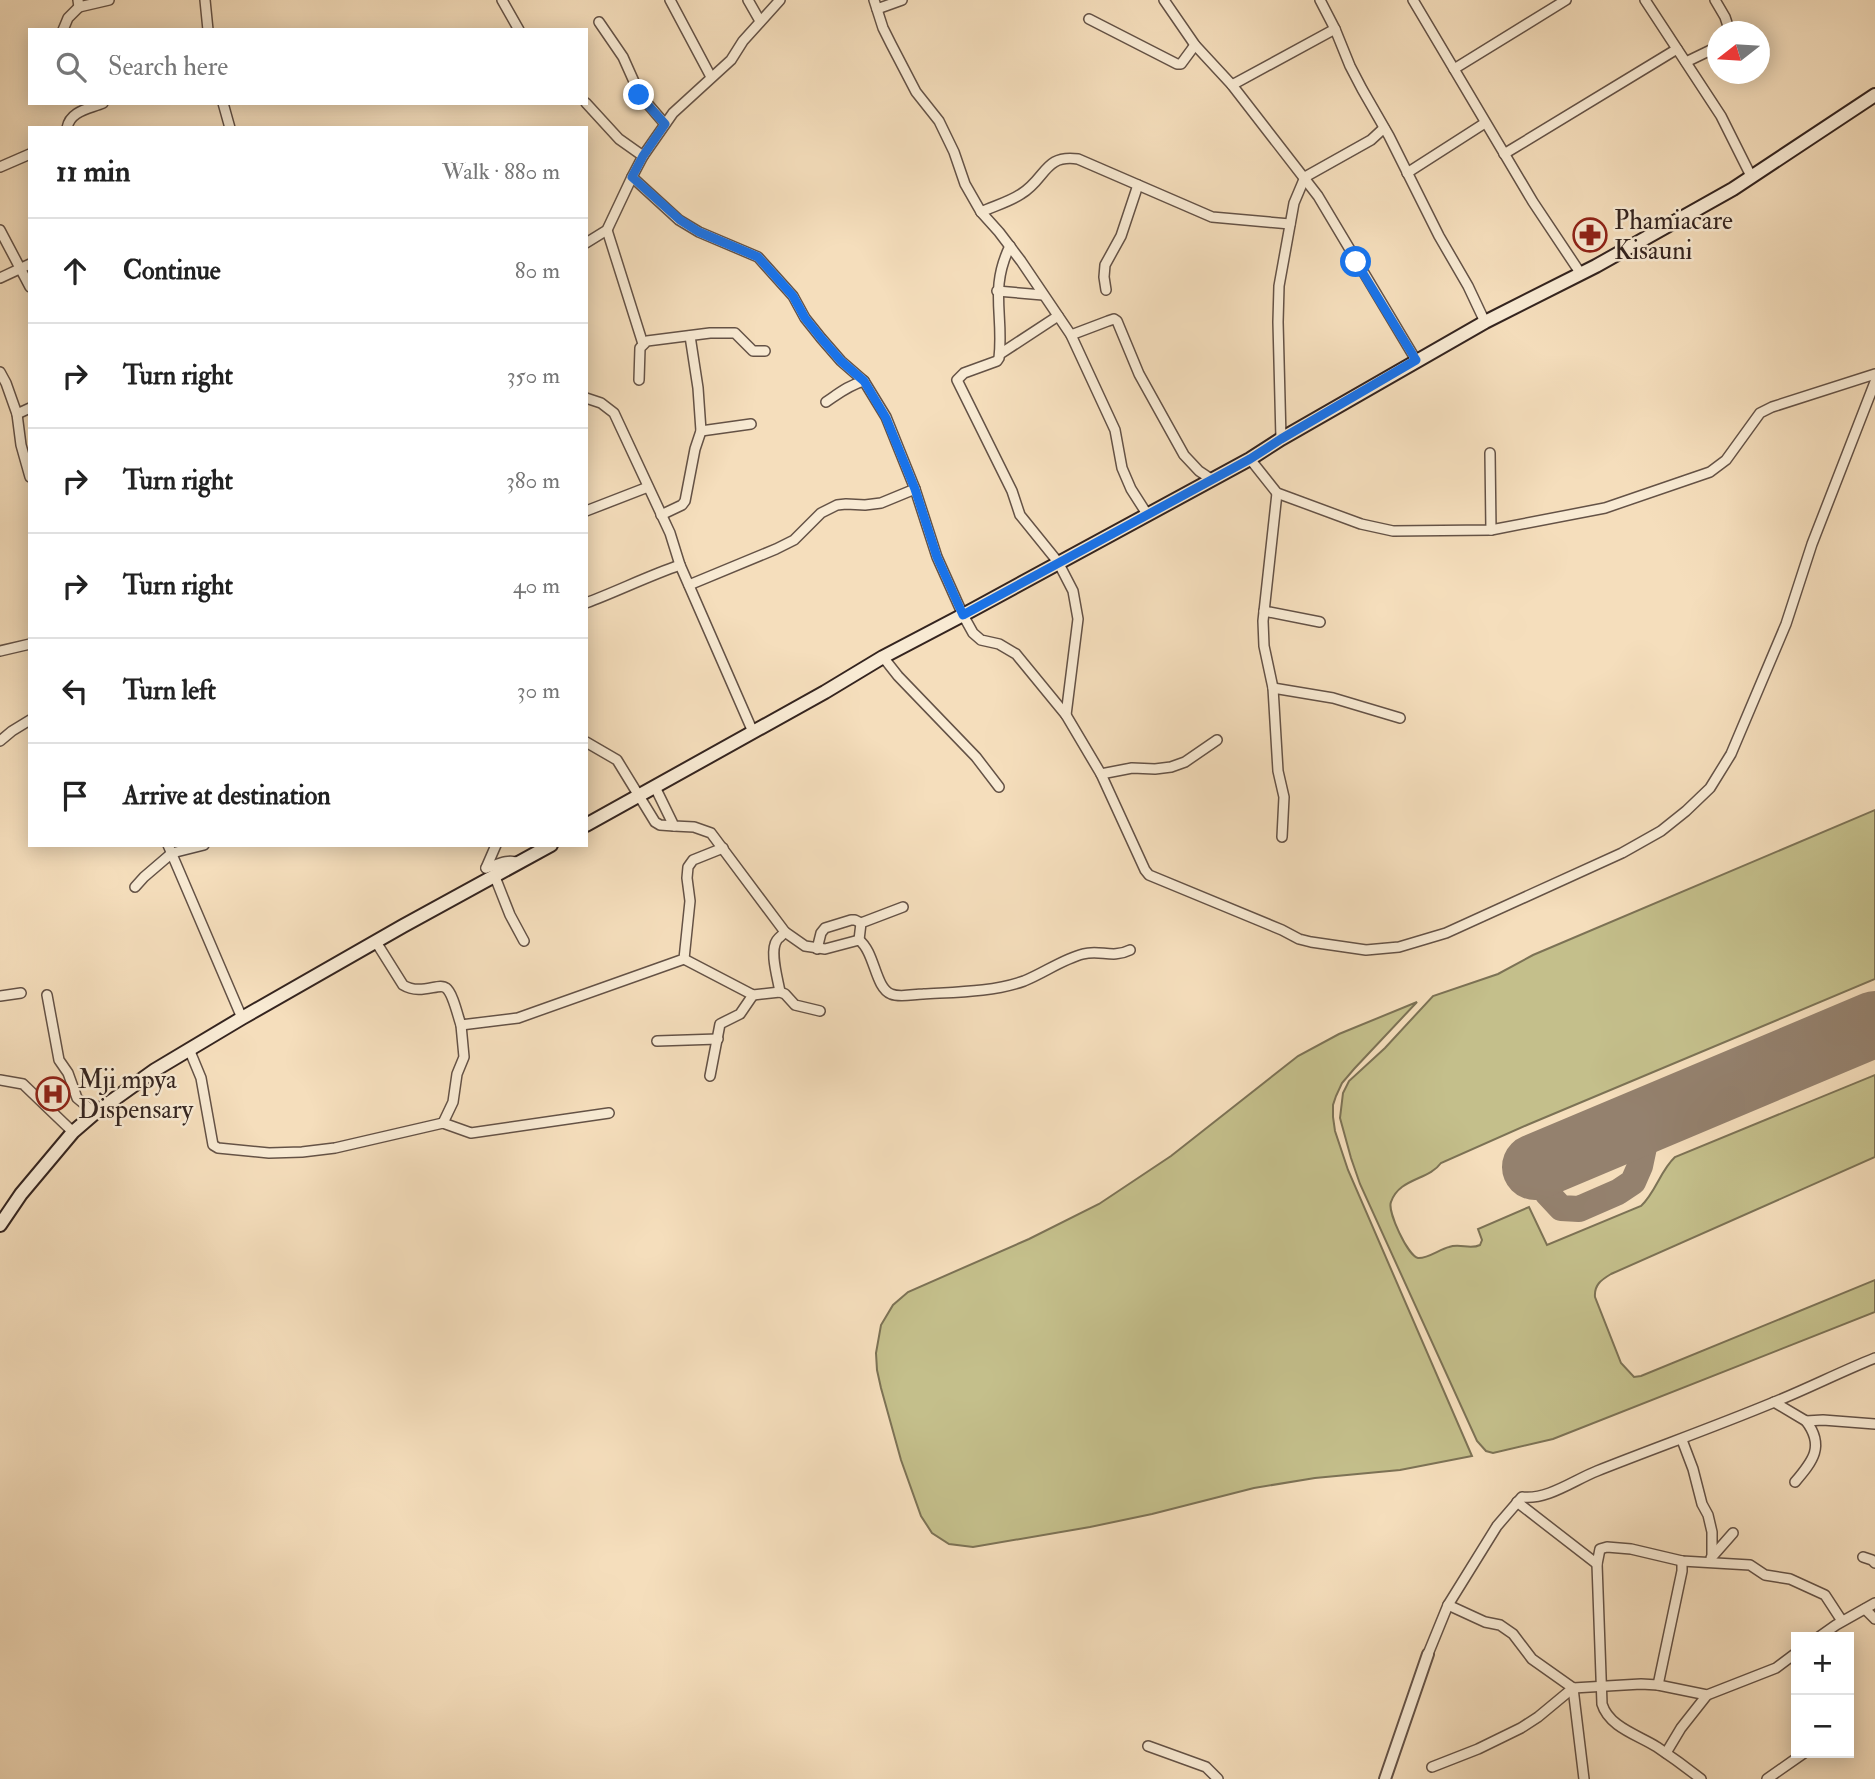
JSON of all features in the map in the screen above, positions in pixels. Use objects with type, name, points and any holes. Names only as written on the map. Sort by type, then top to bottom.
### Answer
[{"type":"main road","points":[[588,824],[883,657],[1250,459],[1416,360],[1581,274],[1733,190],[1875,95]]},
{"type":"main road","points":[[0,1225],[21,1194],[74,1132],[155,1070],[242,1018],[548,847]]},
{"type":"street","points":[[64,28],[78,3],[109,0]]},
{"type":"street","points":[[205,0],[208,28]]},
{"type":"street","points":[[502,0],[518,28]]},
{"type":"street","points":[[670,0],[711,77]]},
{"type":"street","points":[[748,0],[760,21]]},
{"type":"street","points":[[588,242],[607,230],[643,156],[673,113],[731,60],[743,41],[780,0]]},
{"type":"street","points":[[902,0],[876,4],[883,28],[916,92],[939,121],[965,184],[981,212],[1010,246],[1071,335],[1115,430],[1122,468],[1130,489],[1147,514]]},
{"type":"street","points":[[1164,0],[1195,45],[1232,85],[1305,177],[1416,360]]},
{"type":"street","points":[[1320,0],[1350,66],[1485,322]]},
{"type":"street","points":[[1413,0],[1485,124],[1581,274]]},
{"type":"street","points":[[1454,69],[1566,0]]},
{"type":"street","points":[[1645,0],[1721,116],[1751,176]]},
{"type":"street","points":[[1715,0],[1726,21]]},
{"type":"street","points":[[1090,19],[1177,64],[1181,64],[1195,45]]},
{"type":"street","points":[[598,22],[624,57],[639,95],[665,124]]},
{"type":"street","points":[[1232,85],[1335,29]]},
{"type":"street","points":[[1504,154],[1676,49]]},
{"type":"street","points":[[1686,62],[1707,52]]},
{"type":"street","points":[[67,126],[73,115],[97,105]]},
{"type":"street","points":[[224,105],[229,126]]},
{"type":"street","points":[[588,105],[620,139],[643,156]]},
{"type":"street","points":[[1407,173],[1485,124]]},
{"type":"street","points":[[1281,439],[1279,286],[1294,203],[1305,177],[1371,140],[1384,128]]},
{"type":"street","points":[[0,167],[28,155]]},
{"type":"street","points":[[981,212],[1019,195],[1035,184],[1056,160],[1064,157],[1078,159],[1212,217],[1290,224]]},
{"type":"street","points":[[632,177],[680,220],[699,232],[758,257],[793,296],[805,318],[821,338],[841,361],[864,381],[886,418],[915,489],[937,557],[973,633],[982,640],[1016,654],[1066,715],[1101,774],[1149,874],[1311,942],[1366,950],[1399,947],[1446,933],[1622,853],[1661,831],[1710,788],[1731,754],[1786,624],[1812,544],[1875,382]]},
{"type":"street","points":[[1106,290],[1105,265],[1121,236],[1138,185]]},
{"type":"street","points":[[0,230],[25,266],[0,278]]},
{"type":"street","points":[[607,230],[643,344]]},
{"type":"street","points":[[1010,246],[1003,261],[997,291],[1000,354],[997,361],[964,373],[957,380],[1012,491],[1020,515],[1058,562],[1073,592],[1078,619],[1066,715]]},
{"type":"street","points":[[997,291],[1043,295]]},
{"type":"street","points":[[1000,354],[1058,316]]},
{"type":"street","points":[[1071,335],[1108,321],[1117,321],[1139,374],[1184,455],[1211,479]]},
{"type":"street","points":[[639,380],[640,348],[647,341],[710,333],[735,333],[752,351],[765,351]]},
{"type":"street","points":[[661,515],[685,501],[701,431],[690,336]]},
{"type":"street","points":[[0,372],[17,414],[28,470]]},
{"type":"street","points":[[1250,459],[1277,493],[1361,524],[1393,531],[1491,530],[1605,508],[1710,472],[1726,460],[1760,413],[1875,374]]},
{"type":"street","points":[[826,402],[856,383],[864,381]]},
{"type":"street","points":[[588,399],[601,403],[614,413],[670,533],[680,565],[753,732]]},
{"type":"street","points":[[17,414],[28,409]]},
{"type":"street","points":[[701,431],[751,424]]},
{"type":"street","points":[[1490,453],[1491,530]]},
{"type":"street","points":[[588,510],[648,487]]},
{"type":"street","points":[[689,585],[793,540],[821,513],[837,505],[881,503],[915,489]]},
{"type":"street","points":[[1277,493],[1264,646],[1273,688],[1278,771],[1284,797],[1282,837]]},
{"type":"street","points":[[588,602],[680,565]]},
{"type":"street","points":[[1265,611],[1320,622]]},
{"type":"street","points":[[0,651],[28,644]]},
{"type":"street","points":[[883,657],[976,757],[999,787]]},
{"type":"street","points":[[1273,688],[1333,698],[1400,718]]},
{"type":"street","points":[[0,741],[28,721]]},
{"type":"street","points":[[1101,774],[1132,768],[1171,767],[1185,762],[1217,740]]},
{"type":"street","points":[[588,743],[617,760],[655,822],[660,825],[694,827],[711,833],[785,932],[805,946],[817,949],[859,940]]},
{"type":"street","points":[[655,787],[674,826]]},
{"type":"street","points":[[495,847],[486,868],[513,861],[519,864]]},
{"type":"street","points":[[684,959],[690,901],[688,867],[694,860],[723,848]]},
{"type":"street","points":[[135,887],[170,849],[242,1018]]},
{"type":"street","points":[[495,877],[524,941]]},
{"type":"street","points":[[817,949],[825,928],[851,920],[861,923],[903,907]]},
{"type":"street","points":[[859,940],[861,923]]},
{"type":"street","points":[[780,992],[774,947],[777,939],[785,932]]},
{"type":"street","points":[[859,940],[870,952],[876,972],[886,990],[891,994],[901,995],[995,988],[1023,981],[1084,953],[1110,955],[1130,950]]},
{"type":"street","points":[[376,942],[403,985],[410,989],[423,990],[439,985],[450,993],[461,1026],[464,1057],[457,1074],[453,1102],[443,1123]]},
{"type":"street","points":[[461,1026],[518,1018],[684,959],[753,995],[780,992],[795,1005],[820,1011]]},
{"type":"street","points":[[0,996],[21,993]]},
{"type":"street","points":[[47,995],[59,1060],[68,1073],[77,1098],[96,1113]]},
{"type":"street","points":[[710,1076],[720,1024],[740,1014],[753,995]]},
{"type":"street","points":[[657,1041],[718,1039]]},
{"type":"street","points":[[190,1049],[201,1078],[213,1145],[218,1147],[269,1153],[302,1152],[335,1148],[443,1123],[471,1133],[609,1113]]},
{"type":"street","points":[[0,1080],[23,1084],[74,1132]]},
{"type":"street","points":[[1385,1779],[1428,1654],[1448,1605],[1497,1526],[1522,1497],[1535,1498],[1596,1471],[1682,1440],[1875,1358]]},
{"type":"street","points":[[1774,1402],[1806,1421],[1813,1431],[1817,1445],[1813,1457],[1795,1482]]},
{"type":"street","points":[[1806,1421],[1875,1424]]},
{"type":"street","points":[[1682,1440],[1708,1515],[1712,1532],[1710,1559]]},
{"type":"street","points":[[1517,1502],[1597,1564]]},
{"type":"street","points":[[1710,1559],[1733,1533]]},
{"type":"street","points":[[1702,1779],[1666,1753],[1625,1730],[1609,1716],[1602,1704],[1597,1564],[1600,1549],[1631,1549],[1682,1561],[1710,1559],[1750,1565],[1765,1575],[1790,1579],[1825,1595],[1842,1621]]},
{"type":"street","points":[[1863,1557],[1875,1563]]},
{"type":"street","points":[[1658,1685],[1682,1561]]},
{"type":"street","points":[[1826,1632],[1875,1603]]},
{"type":"street","points":[[1448,1605],[1485,1622],[1500,1625],[1513,1634],[1532,1659],[1573,1688],[1584,1779]]},
{"type":"street","points":[[1865,1609],[1875,1619]]},
{"type":"street","points":[[1666,1753],[1681,1728],[1707,1695],[1776,1668],[1791,1657]]},
{"type":"street","points":[[1432,1767],[1521,1728],[1573,1688],[1658,1685],[1707,1695]]},
{"type":"street","points":[[1148,1746],[1206,1768],[1218,1779]]},
{"type":"street","points":[[1767,1779],[1797,1758]]},
{"type":"shaded area","points":[[1875,810],[1875,979],[1441,1163],[1436,1169],[1400,1188],[1391,1202],[1391,1207],[1404,1242],[1418,1258],[1453,1246],[1480,1245],[1482,1240],[1478,1229],[1529,1207],[1547,1245],[1641,1206],[1675,1157],[1875,1075],[1875,1157],[1611,1274],[1599,1283],[1595,1297],[1621,1363],[1634,1377],[1875,1280],[1875,1312],[1553,1439],[1493,1453],[1486,1451],[1477,1441],[1360,1184],[1340,1118],[1343,1093],[1349,1081],[1385,1048],[1433,996],[1498,974],[1533,955]]},
{"type":"shaded area","points":[[1417,1002],[1342,1083],[1333,1105],[1333,1117],[1348,1170],[1472,1456],[1400,1470],[1315,1478],[1254,1488],[1152,1514],[973,1547],[949,1544],[932,1533],[921,1516],[901,1460],[877,1370],[876,1353],[881,1325],[893,1305],[908,1292],[1029,1239],[1099,1204],[1171,1156],[1298,1056],[1339,1034]]},
{"type":"taxiway","points":[[1599,1140],[1586,1140],[1573,1135],[1555,1139],[1545,1150],[1541,1173],[1547,1193],[1561,1208],[1579,1209],[1618,1192],[1633,1182],[1640,1166],[1650,1119]]},
{"type":"runway","points":[[1535,1167],[1875,1024]]},
{"type":"place","name":"Phamiacare Kisauni","points":[[1590,235]]},
{"type":"place","name":"Mji mpya Dispensary","points":[[53,1094]]},
{"type":"route","points":[[639,95],[665,124],[632,177],[680,220],[699,232],[758,257],[793,296],[805,318],[821,338],[841,361],[864,381],[886,418],[915,489],[937,557],[963,615],[1250,459],[1416,360],[1356,262]]}]
